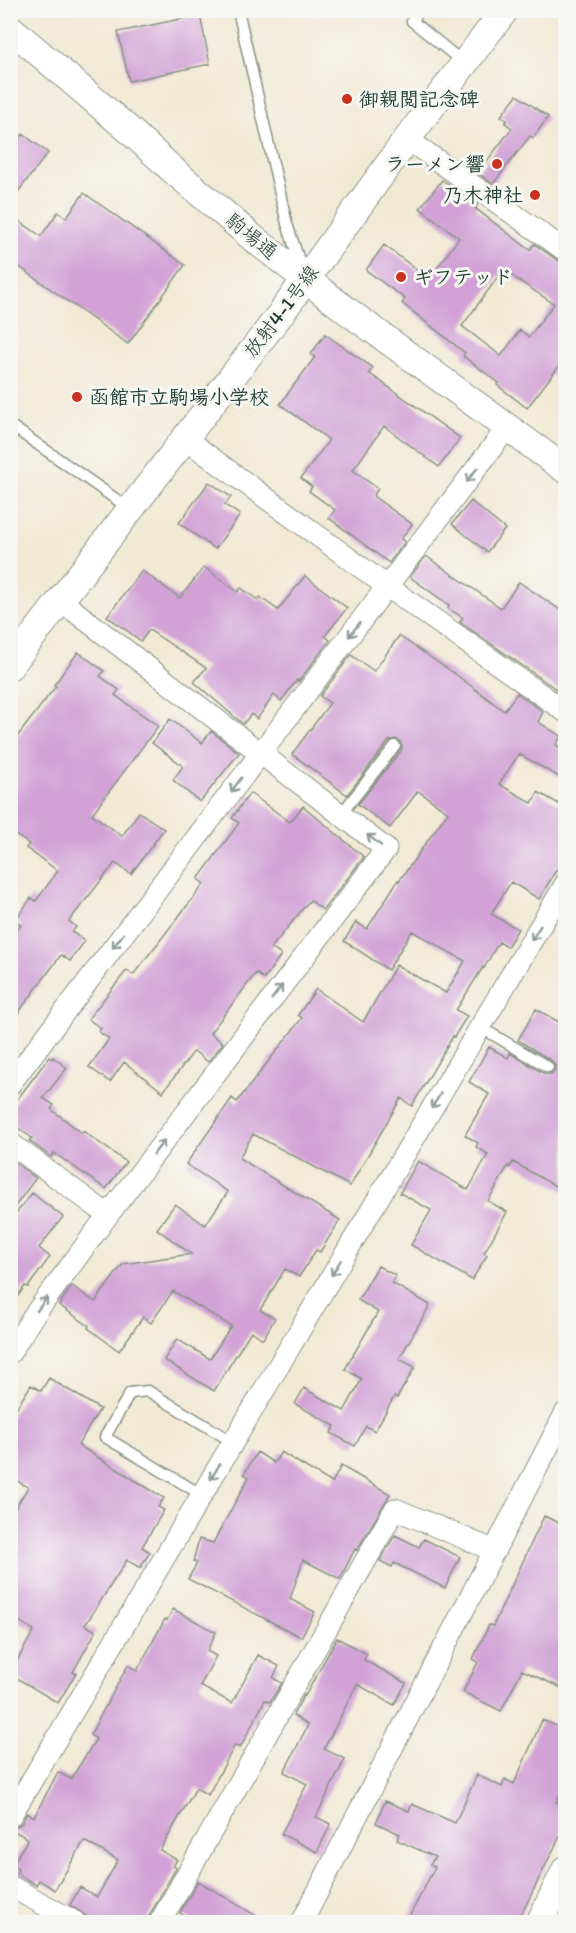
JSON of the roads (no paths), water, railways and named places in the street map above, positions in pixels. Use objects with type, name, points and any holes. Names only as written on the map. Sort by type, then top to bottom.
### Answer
[{"type":"street","name":"放射4-1号線","points":[[10,666],[306,279],[407,139],[505,10]]},
{"type":"street","name":"駒場通","points":[[10,28],[175,172],[306,279],[566,470]]},
{"type":"street","points":[[407,139],[566,251]]},
{"type":"street","points":[[10,1084],[507,428]]},
{"type":"street","points":[[184,438],[388,587],[566,712]]},
{"type":"street","points":[[10,1353],[32,1318],[108,1215],[386,849],[61,601]]},
{"type":"street","points":[[12,1813],[566,883]]},
{"type":"street","points":[[10,1143],[108,1215]]},
{"type":"street","points":[[302,1923],[566,1412]]},
{"type":"street","points":[[160,1923],[395,1509],[495,1551]]},
{"type":"street","points":[[540,1923],[566,1869]]},
{"type":"street","points":[[10,1886],[75,1923]]},
{"type":"lane","points":[[238,10],[287,224],[306,279]]},
{"type":"lane","points":[[420,10],[412,21],[465,63]]},
{"type":"lane","points":[[10,425],[130,509]]},
{"type":"lane","points":[[341,814],[395,746]]},
{"type":"lane","points":[[480,1027],[548,1067]]},
{"type":"lane","points":[[202,1495],[105,1437],[130,1393],[148,1391],[233,1442]]},
{"type":"place","name":"御親閲記念碑","points":[[347,99]]},
{"type":"place","name":"ラーメン響","points":[[497,164]]},
{"type":"place","name":"乃木神社","points":[[535,195]]},
{"type":"place","name":"ギフテッド","points":[[401,277]]},
{"type":"place","name":"函館市立駒場小学校","points":[[77,397]]}]
